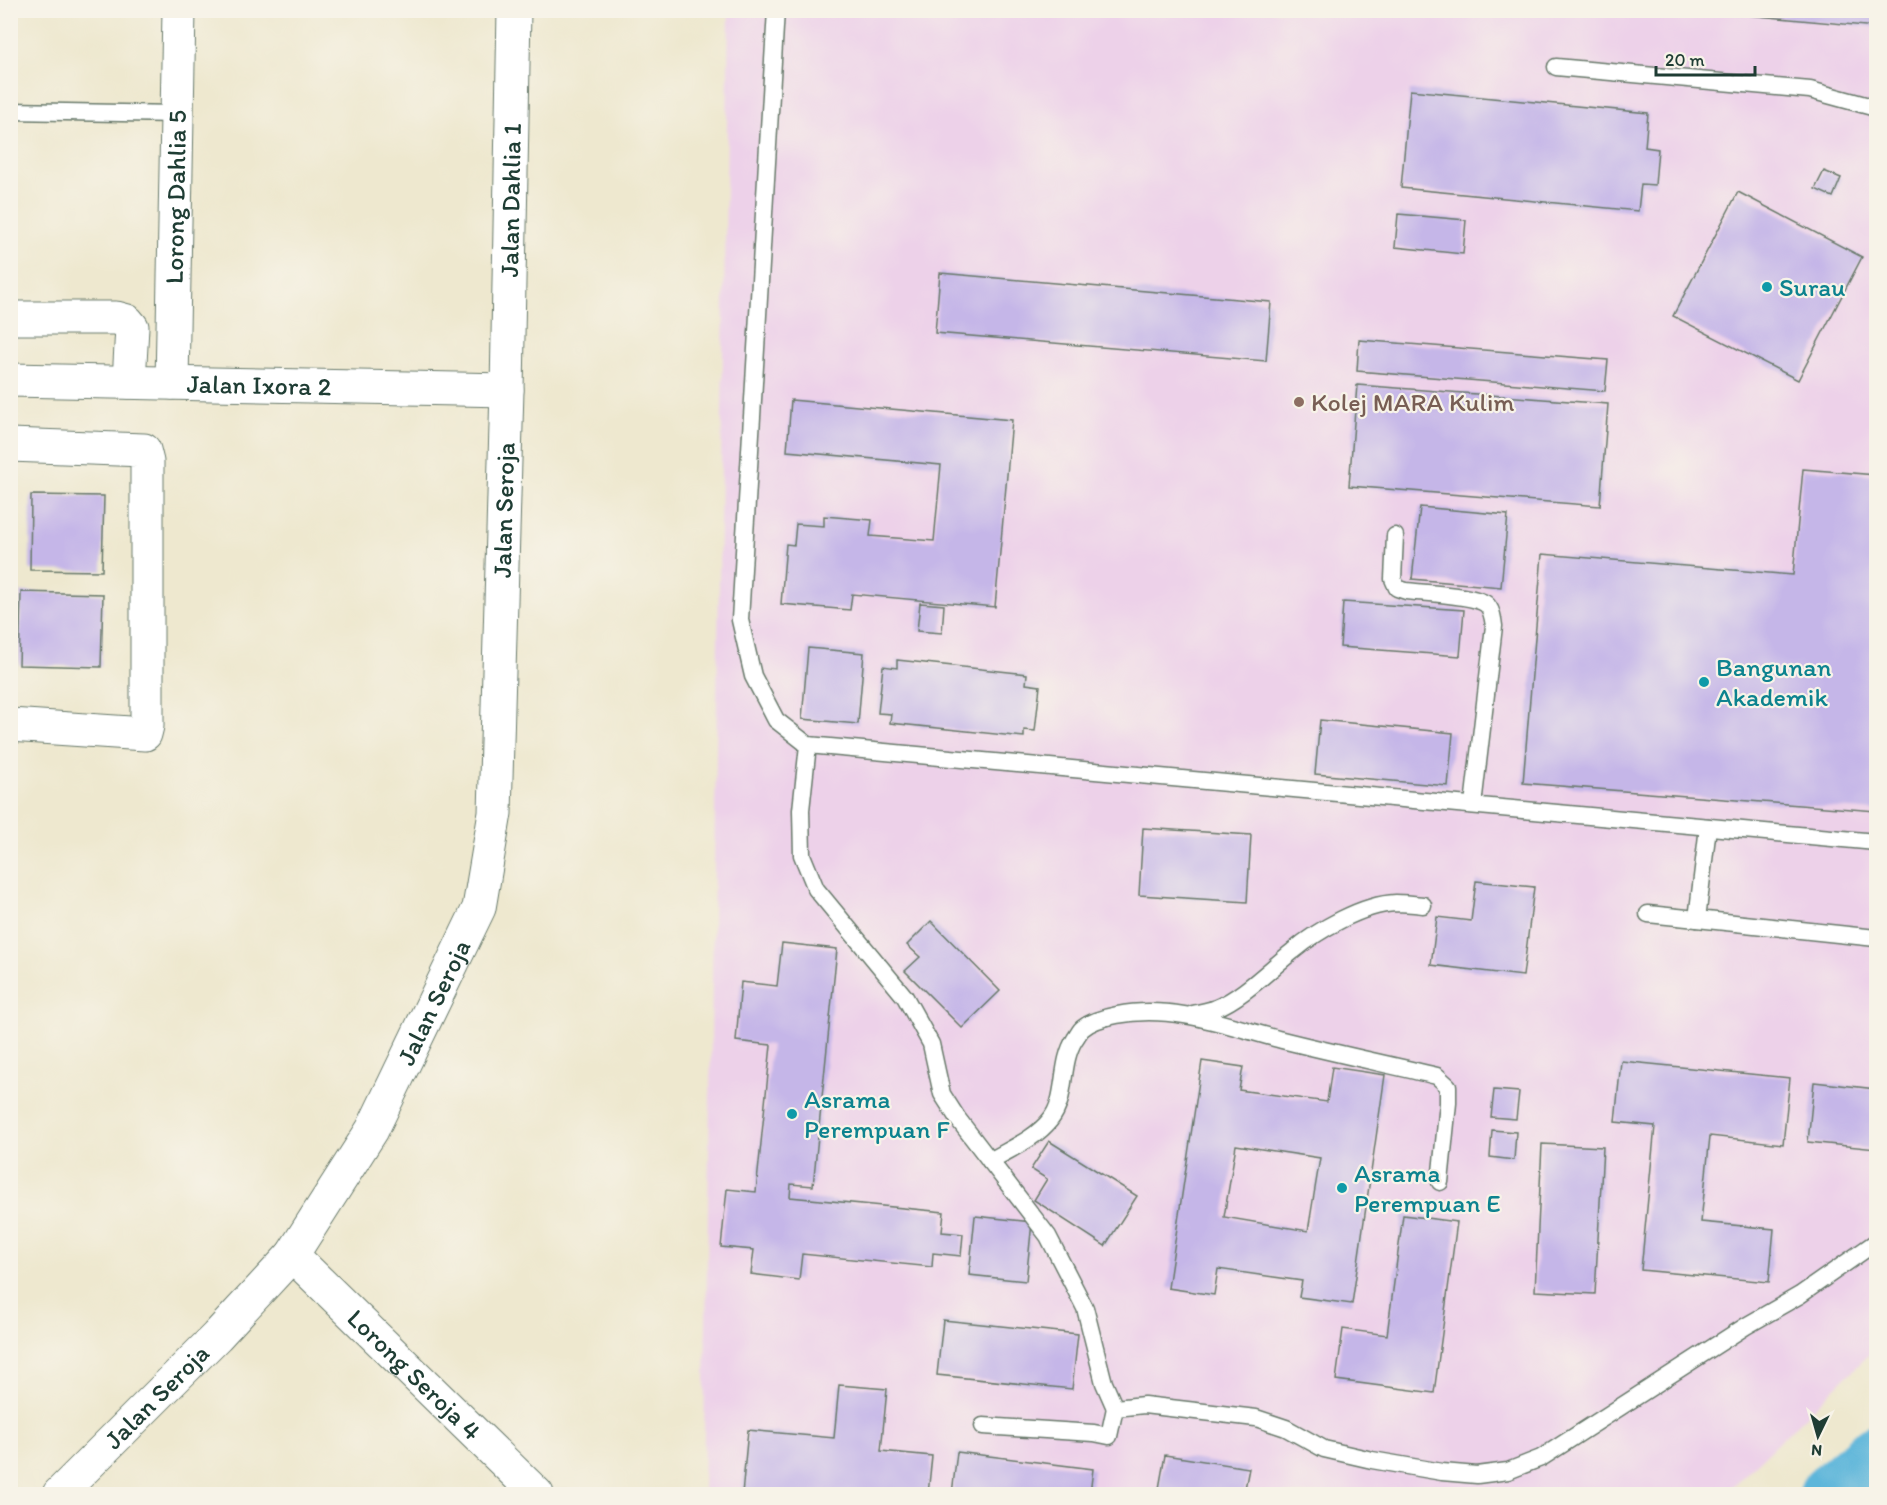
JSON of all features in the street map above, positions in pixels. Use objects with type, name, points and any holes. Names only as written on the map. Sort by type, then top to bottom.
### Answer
[{"type":"street","name":"Lorong Dahlia 5","points":[[172,383],[178,10]]},
{"type":"street","name":"Jalan Dahlia 1","points":[[507,390],[514,10]]},
{"type":"street","points":[[10,318],[116,318],[127,321],[132,327],[129,382]]},
{"type":"street","name":"Jalan Ixora 2","points":[[10,380],[507,390]]},
{"type":"street","name":"Jalan Seroja","points":[[59,1494],[217,1336],[292,1255],[372,1130],[479,908],[495,813],[507,390]]},
{"type":"street","points":[[10,445],[144,450],[147,462],[147,714],[145,734],[10,725]]},
{"type":"street","name":"Lorong Seroja 4","points":[[292,1255],[535,1494]]},
{"type":"lane","points":[[776,10],[740,620],[753,676],[776,720],[808,745],[1876,842]]},
{"type":"lane","points":[[1556,67],[1810,90],[1876,108]]},
{"type":"lane","points":[[10,111],[177,114]]},
{"type":"lane","points":[[1395,536],[1393,579],[1397,588],[1473,599],[1486,604],[1492,614],[1494,626],[1473,805]]},
{"type":"lane","points":[[808,745],[801,810],[802,855],[816,888],[904,997],[931,1044],[942,1094],[1048,1236],[1085,1308],[1104,1383],[1115,1408],[1110,1436],[983,1426]]},
{"type":"lane","points":[[1697,919],[1708,827]]},
{"type":"lane","points":[[1190,1015],[1216,1008],[1233,998],[1295,949],[1332,925],[1366,909],[1383,905],[1396,903],[1423,905]]},
{"type":"lane","points":[[1648,914],[1876,938]]},
{"type":"lane","points":[[990,1161],[1033,1136],[1051,1119],[1061,1098],[1064,1065],[1070,1046],[1082,1028],[1103,1018],[1127,1013],[1157,1012],[1190,1015],[1282,1040],[1437,1076],[1448,1086],[1440,1182]]},
{"type":"lane","points":[[1115,1408],[1144,1405],[1256,1418],[1286,1428],[1324,1449],[1372,1460],[1442,1472],[1477,1475],[1508,1471],[1541,1458],[1746,1326],[1800,1295],[1876,1242]]},
{"type":"shaded area","name":"Kolej MARA Kulim","points":[[729,11],[1876,11],[1876,1348],[1725,1494],[703,1494]]},
{"type":"building","points":[[1716,10],[1876,10],[1876,27],[1716,12]]},
{"type":"building","points":[[1410,90],[1648,113],[1645,147],[1658,149],[1655,185],[1641,184],[1638,211],[1401,188]]},
{"type":"building","points":[[1824,171],[1841,178],[1833,197],[1815,189]]},
{"type":"building","name":"Surau","points":[[1738,192],[1862,257],[1798,380],[1673,316]]},
{"type":"building","points":[[1398,214],[1466,220],[1463,254],[1395,247]]},
{"type":"building","points":[[940,273],[1271,302],[1266,361],[935,333]]},
{"type":"building","points":[[1359,340],[1608,360],[1605,391],[1357,371]]},
{"type":"building","points":[[1357,385],[1608,404],[1600,506],[1349,486]]},
{"type":"building","points":[[791,400],[1012,420],[995,607],[852,594],[850,610],[781,604],[786,544],[794,545],[796,524],[824,526],[824,516],[872,520],[870,536],[934,541],[941,465],[787,451]]},
{"type":"building","name":"Bangunan Akademik","points":[[1803,469],[1876,475],[1876,811],[1523,783],[1542,554],[1793,575]]},
{"type":"building","points":[[31,495],[104,496],[102,571],[30,570]]},
{"type":"building","points":[[1420,507],[1508,515],[1501,587],[1412,579]]},
{"type":"building","points":[[21,592],[103,594],[101,667],[19,665]]},
{"type":"building","points":[[1343,602],[1464,610],[1460,656],[1340,647]]},
{"type":"building","points":[[920,603],[944,605],[942,633],[917,631]]},
{"type":"building","points":[[808,648],[864,653],[858,724],[802,719]]},
{"type":"building","points":[[897,660],[1027,674],[1026,684],[1040,686],[1035,731],[1024,730],[1024,737],[890,723],[891,714],[878,713],[883,666],[897,668]]},
{"type":"building","points":[[1320,720],[1453,733],[1448,786],[1315,774]]},
{"type":"building","points":[[1143,828],[1251,835],[1247,902],[1139,895]]},
{"type":"building","points":[[1476,881],[1534,887],[1523,976],[1431,965],[1437,917],[1471,921]]},
{"type":"building","points":[[931,921],[1000,991],[962,1028],[905,971],[920,957],[907,945]]},
{"type":"building","name":"Asrama Perempuan F","points":[[782,943],[837,949],[813,1186],[791,1184],[790,1197],[944,1212],[942,1232],[963,1234],[961,1256],[933,1253],[932,1267],[802,1254],[799,1280],[751,1274],[754,1250],[721,1247],[727,1189],[756,1192],[771,1045],[736,1041],[741,982],[777,986]]},
{"type":"building","name":"Asrama Perempuan E","points":[[1202,1061],[1243,1067],[1239,1090],[1327,1102],[1332,1067],[1385,1075],[1352,1304],[1299,1297],[1302,1281],[1218,1269],[1214,1295],[1168,1288]],"holes":[[[1236,1145],[1320,1158],[1308,1231],[1224,1217]]]},
{"type":"building","points":[[1621,1061],[1790,1078],[1783,1144],[1710,1136],[1701,1222],[1774,1229],[1769,1282],[1641,1270],[1655,1126],[1615,1122]]},
{"type":"building","points":[[1814,1082],[1876,1089],[1876,1149],[1808,1142]]},
{"type":"building","points":[[1494,1090],[1519,1092],[1516,1119],[1491,1117]]},
{"type":"building","points":[[1492,1130],[1516,1132],[1514,1160],[1490,1157]]},
{"type":"building","points":[[1049,1141],[1137,1196],[1105,1246],[1034,1200],[1047,1179],[1031,1169]]},
{"type":"building","points":[[1542,1144],[1603,1147],[1595,1294],[1535,1291]]},
{"type":"building","points":[[1403,1215],[1457,1222],[1434,1393],[1336,1380],[1343,1329],[1387,1335]]},
{"type":"building","points":[[975,1216],[1032,1222],[1026,1281],[969,1275]]},
{"type":"building","points":[[943,1320],[1078,1334],[1072,1389],[937,1375]]},
{"type":"building","points":[[839,1385],[887,1389],[881,1451],[932,1456],[928,1494],[742,1494],[748,1430],[834,1438]]},
{"type":"building","points":[[957,1452],[1093,1469],[1090,1494],[952,1494]]},
{"type":"building","points":[[1165,1455],[1249,1468],[1244,1494],[1158,1494]]},
{"type":"waterway","points":[[1828,1494],[1876,1453]]},
{"type":"place","name":"Surau","points":[[1767,287]]},
{"type":"place","name":"Kolej MARA Kulim","points":[[1299,402]]},
{"type":"place","name":"Bangunan Akademik","points":[[1704,682]]},
{"type":"place","name":"Asrama Perempuan F","points":[[792,1114]]},
{"type":"place","name":"Asrama Perempuan E","points":[[1342,1188]]}]
